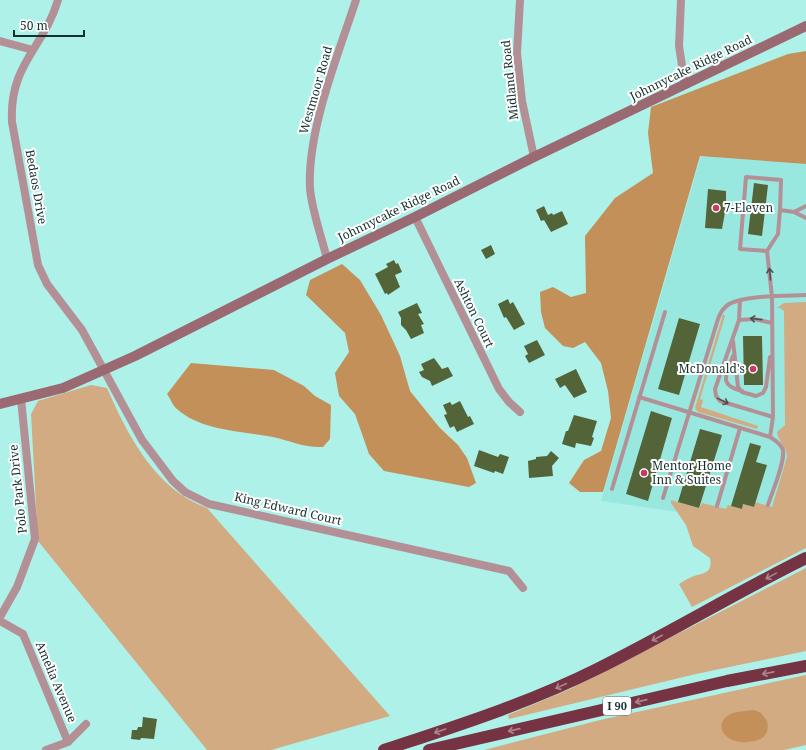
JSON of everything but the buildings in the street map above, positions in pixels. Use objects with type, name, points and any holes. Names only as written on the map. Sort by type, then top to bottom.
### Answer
[{"type":"highway","points":[[384,750],[501,710],[557,688],[597,669],[806,558]]},
{"type":"highway","name":"I 90","points":[[429,750],[727,681],[806,666]]},
{"type":"main road","name":"Johnnycake Ridge Road","points":[[0,404],[63,388],[104,370],[327,259],[415,218],[534,157],[806,26]]},
{"type":"street","name":"Bedaos Drive","points":[[58,0],[53,14],[18,75],[11,106],[12,122],[38,265],[47,284],[82,330],[104,370]]},
{"type":"street","name":"Westmoor Road","points":[[327,259],[310,189],[311,160],[319,117],[356,0]]},
{"type":"street","name":"Midland Road","points":[[520,0],[517,53],[522,101],[534,157]]},
{"type":"street","points":[[681,0],[679,46],[685,85]]},
{"type":"street","points":[[0,41],[33,50]]},
{"type":"street","name":"Ashton Court","points":[[415,218],[499,389],[509,402],[520,412]]},
{"type":"street","name":"King Edward Court","points":[[104,370],[142,440],[173,481],[196,498],[227,508],[509,571],[523,588]]},
{"type":"street","name":"Polo Park Drive","points":[[0,617],[17,587],[35,539],[21,399]]},
{"type":"street","name":"Amelia Avenue","points":[[0,621],[23,634],[68,742],[46,750]]},
{"type":"street","points":[[68,742],[86,724]]},
{"type":"lane","points":[[768,251],[740,249],[746,177],[781,180],[778,234],[768,251],[772,297],[772,418],[770,437]]},
{"type":"lane","points":[[794,212],[806,206]]},
{"type":"lane","points":[[780,210],[794,212],[806,218]]},
{"type":"lane","points":[[663,498],[722,310],[728,304],[740,300],[806,295]]},
{"type":"lane","points":[[740,300],[739,320],[716,389],[716,396],[720,401],[772,418]]},
{"type":"lane","points":[[612,489],[665,312]]},
{"type":"lane","points":[[739,320],[754,319],[772,323]]},
{"type":"lane","points":[[733,338],[737,384],[742,392]]},
{"type":"lane","points":[[734,353],[725,378],[726,382],[732,389],[756,396],[764,391],[771,343]]},
{"type":"lane","points":[[639,397],[690,411],[770,437],[778,442],[783,449],[783,458],[768,505]]},
{"type":"lane","points":[[717,506],[740,428]]},
{"type":"shaded area","points":[[806,51],[806,164],[700,156],[603,492],[580,492],[569,483],[584,460],[601,451],[611,418],[608,391],[601,363],[585,342],[573,348],[563,346],[545,328],[541,312],[540,292],[553,287],[571,297],[586,293],[585,236],[615,198],[653,173],[648,133],[651,107],[788,54]]},
{"type":"shaded area","points":[[701,156],[806,164],[806,530],[601,501]]},
{"type":"shaded area","points":[[342,264],[360,280],[381,315],[400,356],[410,391],[439,427],[458,445],[467,458],[476,483],[469,487],[384,471],[369,454],[355,414],[339,396],[335,373],[349,352],[345,333],[306,295],[310,280]]},
{"type":"shaded area","points":[[806,302],[806,548],[692,607],[679,584],[707,572],[711,563],[710,558],[693,546],[686,525],[671,503],[671,500],[699,508],[702,503],[726,509],[728,505],[742,509],[743,504],[754,507],[755,502],[772,507],[787,457],[786,450],[779,439],[777,432],[785,425],[784,311],[777,308],[784,303]]},
{"type":"shaded area","points":[[723,314],[725,316],[700,399],[703,400],[701,407],[758,426],[757,429],[698,412],[695,408]]},
{"type":"shaded area","points":[[191,363],[274,370],[304,386],[315,396],[331,405],[330,439],[323,447],[316,447],[273,437],[210,426],[187,416],[176,408],[167,394]]},
{"type":"shaded area","points":[[91,385],[107,388],[134,442],[145,459],[158,474],[172,488],[207,508],[390,716],[271,750],[207,750],[38,541],[31,414],[38,401]]},
{"type":"shaded area","points":[[806,568],[806,651],[696,674],[509,719],[508,715],[570,689]]},
{"type":"shaded area","points":[[806,675],[806,745],[784,750],[484,750],[600,720]]},
{"type":"shaded area","points":[[754,710],[761,713],[767,721],[767,730],[761,739],[746,742],[737,741],[724,734],[722,722],[726,717],[741,711]]},
{"type":"place","name":"7-Eleven","points":[[716,208]]},
{"type":"place","name":"McDonald's","points":[[753,369]]},
{"type":"place","name":"Mentor Home Inn & Suites","points":[[644,473]]}]
